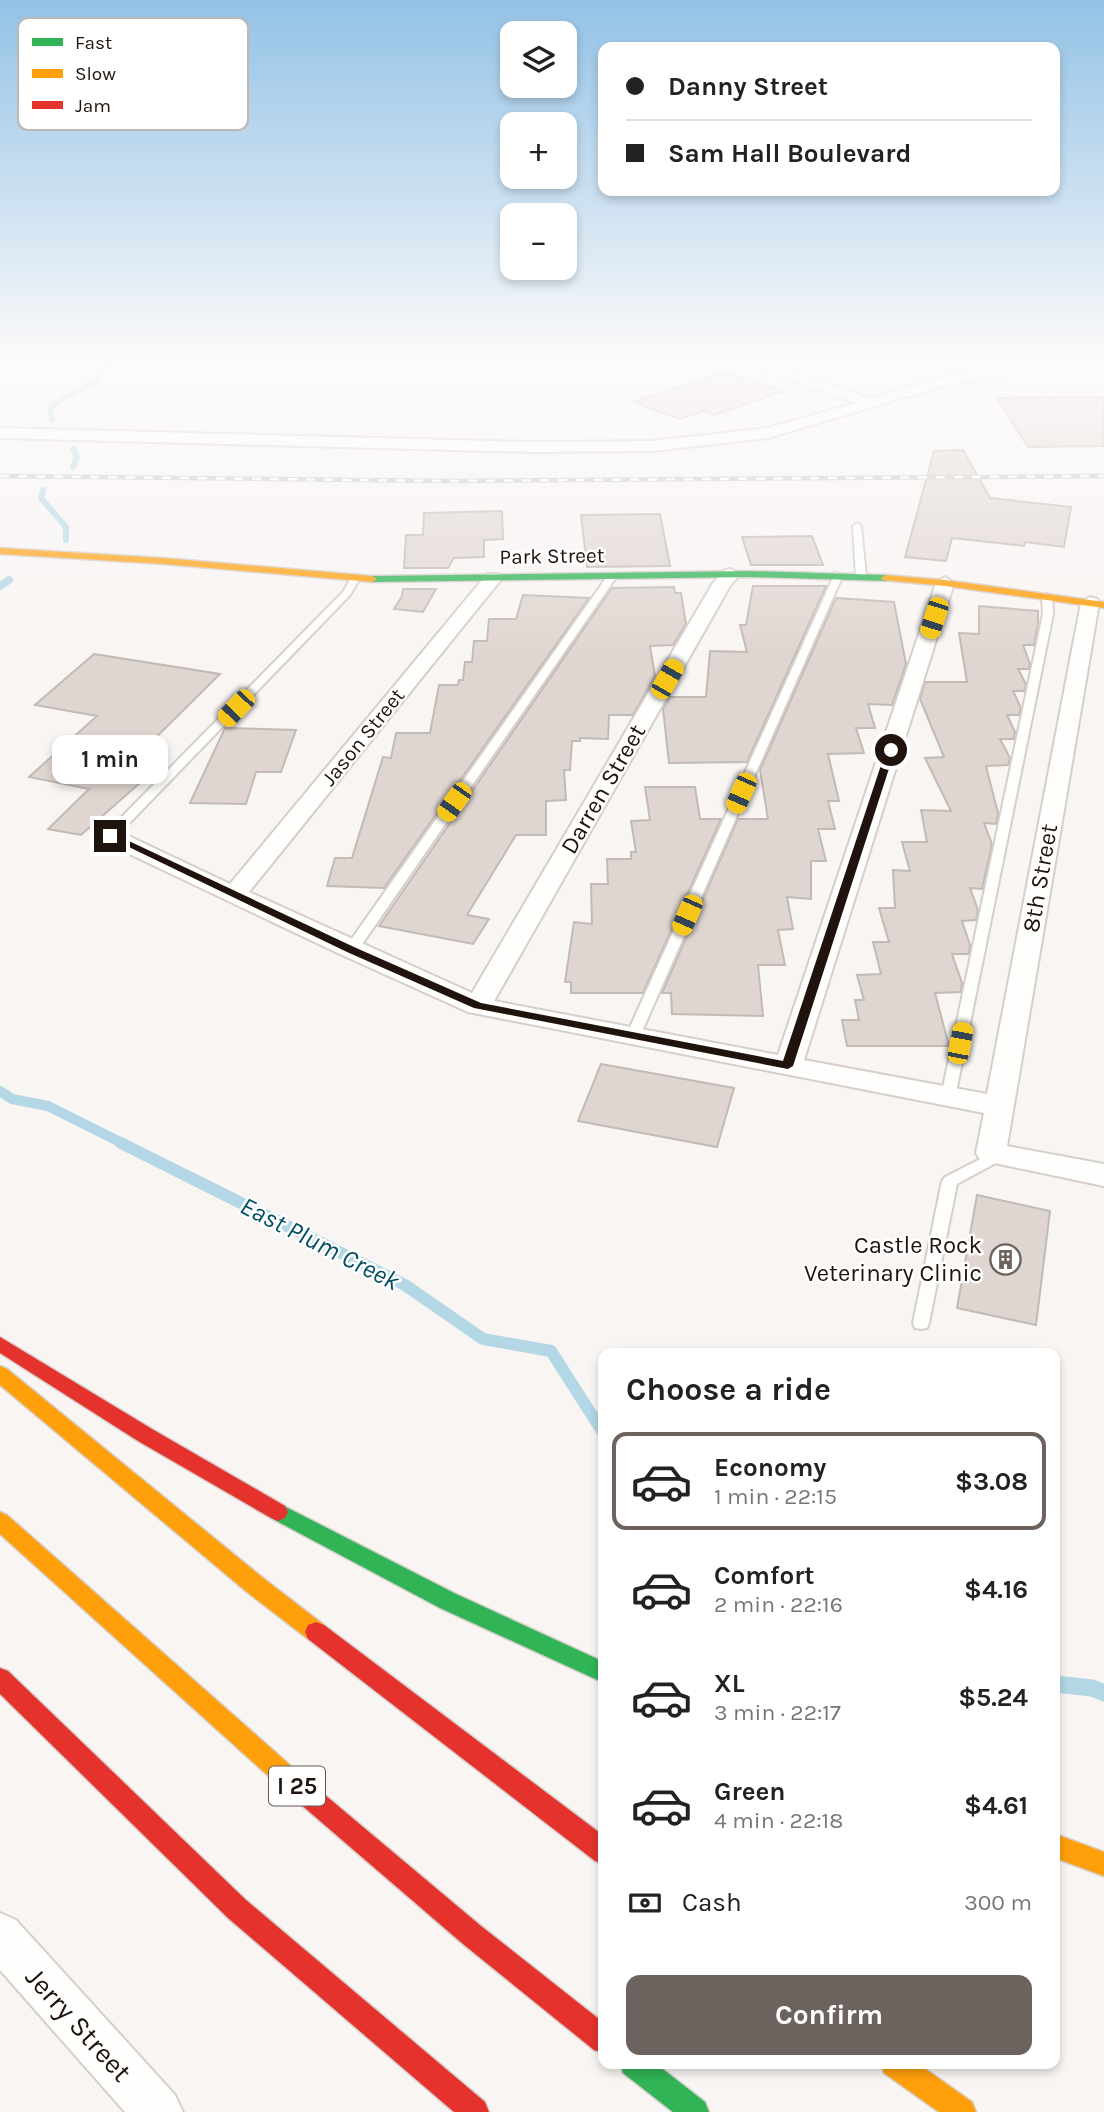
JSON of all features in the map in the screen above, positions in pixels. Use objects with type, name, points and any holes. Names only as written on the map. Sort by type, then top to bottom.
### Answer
[{"type":"main road","name":"Park Street","points":[[0,551],[163,561],[355,579],[730,574],[861,576],[945,583],[1097,604]]},
{"type":"main road","points":[[0,1344],[171,1450],[418,1588],[598,1670]]},
{"type":"main road","points":[[0,1374],[255,1585],[598,1847]]},
{"type":"main road","name":"I 25","points":[[0,1521],[261,1755],[472,1935],[598,2035]]},
{"type":"main road","points":[[0,1679],[237,1909],[475,2112]]},
{"type":"main road","points":[[1060,1848],[1104,1864]]},
{"type":"main road","points":[[641,2069],[695,2112]]},
{"type":"main road","points":[[902,2069],[962,2112]]},
{"type":"street","name":"Darren Street","points":[[478,1006],[722,583],[730,574]]},
{"type":"street","name":"Jason Street","points":[[234,895],[493,578]]},
{"type":"street","points":[[788,1066],[945,583]]},
{"type":"street","name":"8th Street","points":[[995,1154],[998,1106],[1097,604]]},
{"type":"street","points":[[110,836],[351,950],[478,1006],[998,1106]]},
{"type":"street","points":[[995,1154],[1104,1175]]},
{"type":"street","name":"Jerry Street","points":[[0,1936],[158,2112]]},
{"type":"lane","points":[[857,527],[861,576]]},
{"type":"lane","points":[[633,1036],[838,575]]},
{"type":"lane","points":[[351,950],[612,576]]},
{"type":"lane","points":[[110,836],[347,593],[355,579]]},
{"type":"lane","points":[[948,1097],[1045,627],[1047,597]]},
{"type":"lane","points":[[921,1323],[950,1181],[995,1154]]},
{"type":"building","points":[[932,458],[967,458],[990,498],[1071,507],[1064,547],[1025,542],[1024,546],[952,538],[946,561],[905,557]]},
{"type":"building","points":[[502,511],[503,539],[484,540],[484,557],[454,558],[448,568],[404,568],[406,535],[423,535],[424,513]]},
{"type":"building","points":[[660,514],[670,566],[587,567],[581,515]]},
{"type":"building","points":[[812,536],[823,565],[751,565],[742,537]]},
{"type":"building","points":[[753,586],[826,586],[747,762],[669,763],[663,709],[670,697],[706,697],[710,651],[747,652],[740,625],[746,625]]},
{"type":"building","points":[[674,587],[675,593],[681,593],[686,624],[673,645],[650,646],[655,676],[633,715],[609,715],[608,739],[580,738],[580,741],[572,741],[570,770],[564,770],[566,800],[546,801],[546,835],[516,835],[467,915],[489,919],[473,944],[379,926],[612,588]]},
{"type":"building","points":[[403,589],[436,589],[423,612],[394,609]]},
{"type":"building","points":[[523,595],[589,598],[384,888],[327,886],[335,858],[352,858],[383,757],[391,758],[396,733],[430,733],[439,685],[458,685],[459,680],[463,680],[465,662],[472,662],[474,641],[487,641],[489,619],[516,619]]},
{"type":"building","points":[[836,598],[894,602],[906,664],[892,705],[868,704],[875,728],[856,728],[864,753],[828,754],[839,801],[828,801],[835,829],[818,829],[826,861],[811,861],[811,899],[787,897],[793,929],[778,930],[785,965],[758,965],[763,1016],[672,1014],[671,993],[662,993],[738,819],[768,819],[760,770]]},
{"type":"building","points":[[979,606],[1038,611],[1038,624],[1034,645],[1023,645],[1030,664],[1029,669],[1018,669],[1026,684],[1024,691],[1013,691],[1021,708],[1019,715],[1007,715],[1015,732],[1014,739],[1000,739],[1010,758],[1008,765],[986,766],[998,813],[996,824],[984,823],[992,844],[982,889],[970,888],[978,910],[976,920],[962,921],[970,945],[969,954],[952,954],[962,983],[961,992],[935,993],[949,1046],[847,1046],[842,1020],[859,1020],[855,1000],[864,1000],[857,975],[881,974],[873,942],[889,942],[879,908],[895,908],[893,870],[910,871],[902,842],[927,842],[921,810],[951,811],[925,758],[944,757],[920,699],[925,682],[967,682],[959,633],[979,634]]},
{"type":"building","points":[[94,654],[220,674],[117,776],[142,781],[81,835],[48,829],[89,789],[29,777],[97,716],[35,705]]},
{"type":"building","points":[[225,728],[296,730],[281,772],[256,772],[246,804],[190,803]]},
{"type":"building","points":[[645,787],[695,787],[700,819],[721,819],[643,993],[571,993],[571,982],[565,982],[574,922],[592,924],[591,884],[608,884],[607,859],[631,859],[631,852],[636,852],[631,821],[650,820]]},
{"type":"building","points":[[601,1064],[734,1088],[717,1147],[578,1121]]},
{"type":"building","name":"Castle Rock Veterinary Clinic","points":[[977,1195],[1050,1211],[1036,1325],[957,1308]]},
{"type":"waterway","points":[[73,467],[77,458]]},
{"type":"waterway","points":[[43,490],[41,498],[66,527],[66,540]]},
{"type":"waterway","points":[[0,586],[9,580]]},
{"type":"waterway","name":"East Plum Creek","points":[[0,1091],[12,1099],[48,1106],[124,1144]]},
{"type":"waterway","name":"East Plum Creek","points":[[121,1143],[405,1285],[483,1339],[551,1351],[598,1425]]},
{"type":"waterway","name":"East Plum Creek","points":[[1060,1685],[1092,1688],[1104,1693]]},
{"type":"railway","points":[[0,476],[450,481],[1104,476]]},
{"type":"traffic: fast","points":[[372,579],[750,574],[886,578]]},
{"type":"traffic: fast","points":[[278,1512],[448,1601],[598,1670]]},
{"type":"traffic: fast","points":[[641,2069],[695,2112]]},
{"type":"traffic: slow","points":[[0,551],[163,561],[372,579]]},
{"type":"traffic: slow","points":[[886,578],[945,583],[1104,605]]},
{"type":"traffic: slow","points":[[0,1374],[255,1585],[316,1632]]},
{"type":"traffic: slow","points":[[0,1521],[292,1782]]},
{"type":"traffic: slow","points":[[1060,1848],[1104,1864]]},
{"type":"traffic: slow","points":[[902,2069],[962,2112]]},
{"type":"traffic: jam","points":[[0,1344],[145,1435],[278,1512]]},
{"type":"traffic: jam","points":[[316,1632],[598,1847]]},
{"type":"traffic: jam","points":[[0,1679],[237,1909],[475,2112]]},
{"type":"traffic: jam","points":[[292,1782],[472,1935],[598,2035]]},
{"type":"place","name":"Castle Rock Veterinary Clinic","points":[[1005,1259]]},
{"type":"route","points":[[110,836],[351,950],[478,1006],[788,1066],[891,750]]}]
